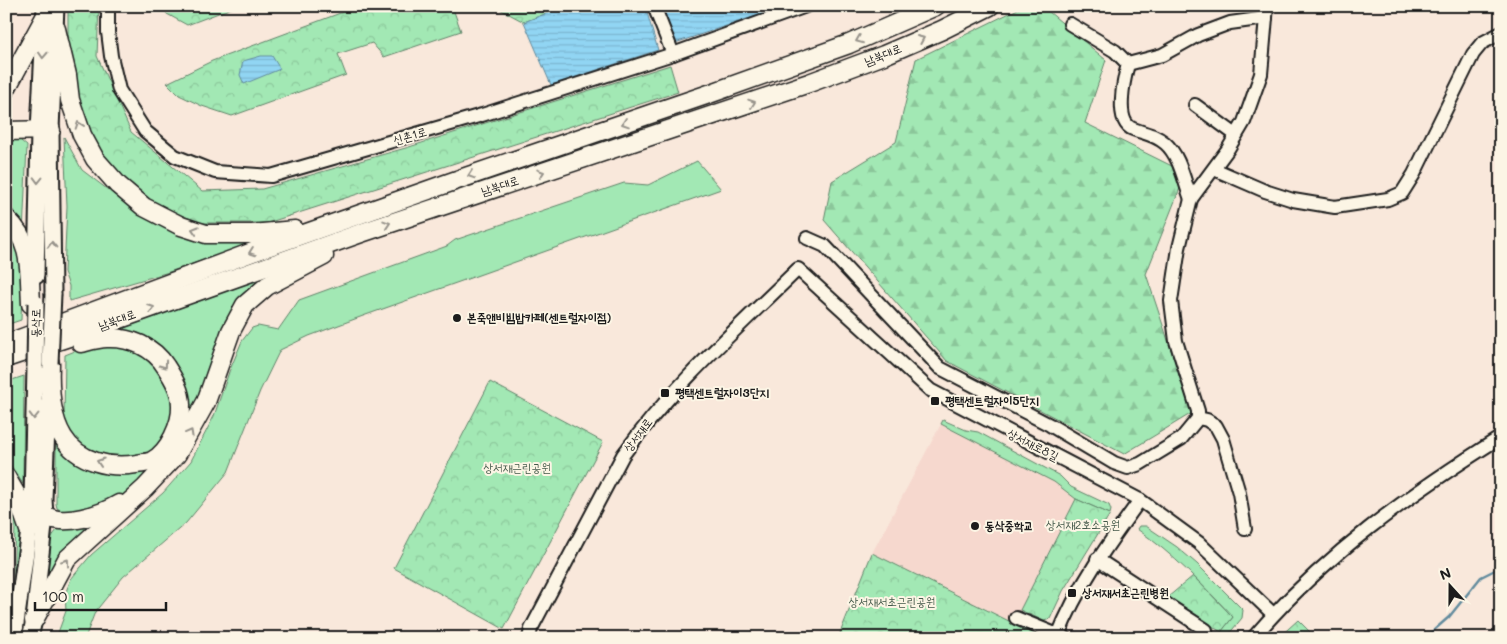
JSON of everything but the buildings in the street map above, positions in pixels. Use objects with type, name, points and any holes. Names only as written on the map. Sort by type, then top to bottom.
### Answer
[{"type":"highway","name":"남북대로","points":[[6,344],[250,253],[814,57],[866,37],[936,6]]},
{"type":"highway","name":"남북대로","points":[[6,358],[360,233],[809,83],[934,34],[990,6]]},
{"type":"highway","points":[[51,15],[67,75],[70,100],[82,135],[101,166],[118,185],[144,207],[181,226],[206,234],[252,234],[288,231],[347,220]]},
{"type":"highway","points":[[6,89],[51,15]]},
{"type":"highway","points":[[6,131],[45,130]]},
{"type":"highway","points":[[6,218],[25,242],[29,254],[34,304]]},
{"type":"highway","points":[[34,620],[67,559],[146,488],[177,454],[206,402],[230,331],[245,306],[267,286],[344,247],[360,233]]},
{"type":"highway","points":[[6,331],[119,302]]},
{"type":"highway","points":[[6,365],[98,339],[133,340],[154,353],[176,383],[181,405],[179,421],[172,439],[152,461],[124,467],[101,464],[77,452],[63,438],[56,422],[42,365]]},
{"type":"highway","points":[[6,477],[17,496],[30,530]]},
{"type":"highway","points":[[32,500],[45,516],[63,521],[92,516],[114,507],[146,488]]},
{"type":"main road","name":"동삭로","points":[[30,638],[34,620],[45,516],[42,365],[34,304],[51,15]]},
{"type":"main road","name":"동삭로","points":[[14,638],[30,530],[42,365],[53,294],[45,130]]},
{"type":"street","name":"신촌1로","points":[[108,6],[108,32],[111,56],[119,90],[145,131],[175,156],[215,172],[271,176],[482,115],[673,54],[806,6]]},
{"type":"street","points":[[654,6],[673,54]]},
{"type":"street","points":[[807,238],[825,246],[940,368],[1050,426],[1114,463],[1128,468],[1140,464],[1182,439],[1198,418],[1196,404],[1176,341],[1171,301],[1179,248],[1191,199],[1214,169],[1244,122],[1261,74],[1267,12],[1230,22],[1198,35],[1162,55],[1128,64]]},
{"type":"street","points":[[1070,24],[1115,50],[1128,64]]},
{"type":"street","points":[[1214,169],[1265,191],[1312,204],[1335,207],[1388,199],[1402,193],[1414,174],[1474,54],[1482,43],[1501,33]]},
{"type":"street","points":[[1128,64],[1122,98],[1123,118],[1132,129],[1150,133],[1166,144],[1176,157],[1191,199]]},
{"type":"street","points":[[1195,105],[1236,135]]},
{"type":"street","name":"상서재로8길","points":[[798,268],[930,390],[1140,500],[1199,543],[1273,614]]},
{"type":"street","name":"상서재로","points":[[528,638],[624,455],[640,432],[669,396],[798,268]]},
{"type":"street","points":[[1198,418],[1207,420],[1216,426],[1222,439],[1239,493],[1245,529]]},
{"type":"street","points":[[1253,638],[1273,614],[1340,550],[1440,475],[1501,437]]},
{"type":"street","points":[[1016,618],[1060,637],[1072,605],[1097,559],[1140,500]]},
{"type":"street","points":[[1097,559],[1207,634]]},
{"type":"shaded area","name":"동삭중학교","points":[[941,424],[1054,482],[1076,499],[1014,623],[872,553]]},
{"type":"green space","points":[[68,6],[99,6],[97,56],[131,132],[202,191],[262,189],[409,147],[670,65],[678,92],[267,223],[201,223],[149,202],[96,150],[82,113],[68,47]]},
{"type":"green space","points":[[160,6],[237,6],[187,25],[167,14]]},
{"type":"green space","points":[[359,6],[452,6],[461,31],[384,57],[372,43],[338,54],[346,75],[232,116],[202,106],[179,95],[167,83],[212,61]]},
{"type":"green space","points":[[494,6],[566,6],[524,22]]},
{"type":"green space","points":[[1024,6],[1042,6],[1106,60],[1085,123],[1186,173],[1146,274],[1192,413],[1124,454],[947,361],[824,220],[832,181],[896,142],[916,59]]},
{"type":"green space","points":[[6,135],[14,135],[27,146],[23,234],[6,212]]},
{"type":"green space","points":[[64,137],[82,170],[144,215],[256,242],[169,272],[69,301],[69,286],[64,272],[67,206]]},
{"type":"green space","points":[[697,161],[721,189],[363,316],[309,336],[280,350],[260,391],[228,472],[186,523],[123,577],[95,612],[85,638],[56,638],[66,611],[65,594],[71,579],[91,555],[163,493],[191,461],[214,416],[242,341],[252,328],[258,326],[278,330],[299,300],[447,246],[455,240],[624,183],[648,185]]},
{"type":"green space","points":[[6,225],[23,257],[21,320],[6,325]]},
{"type":"green space","points":[[277,272],[213,368],[177,445],[121,500],[97,511],[63,512],[57,508],[56,429],[91,464],[166,454],[180,379],[110,333]]},
{"type":"green space","points":[[122,344],[155,361],[176,402],[171,433],[145,458],[105,461],[79,445],[64,420],[65,355],[90,345]]},
{"type":"green space","points":[[24,376],[23,484],[6,458],[6,382]]},
{"type":"green space","name":"상서재근린공원","points":[[490,382],[603,442],[504,629],[394,568]]},
{"type":"green space","points":[[943,420],[966,430],[978,432],[1060,476],[1071,487],[1109,505],[1110,514],[1076,499],[1054,482],[941,424]]},
{"type":"green space","points":[[6,489],[23,532],[12,611],[15,526],[6,504]]},
{"type":"green space","name":"상서재2호소공원","points":[[1076,499],[1110,514],[1063,591],[1050,619],[1044,621],[1020,610]]},
{"type":"green space","points":[[103,518],[47,580],[51,538],[59,527]]},
{"type":"green space","points":[[1139,526],[1146,526],[1177,547],[1197,564],[1243,610],[1242,618],[1228,635],[1221,632],[1233,617],[1175,559],[1137,529]]},
{"type":"green space","name":"상서재서초근린공원","points":[[872,553],[1035,634],[1037,638],[838,638]]},
{"type":"green space","points":[[1193,576],[1233,617],[1221,632],[1168,597]]},
{"type":"green space","points":[[1298,620],[1316,638],[1278,638]]},
{"type":"water","points":[[566,6],[645,6],[658,50],[551,85],[524,22]]},
{"type":"water","points":[[661,6],[782,6],[783,7],[675,43]]},
{"type":"water","points":[[261,56],[272,56],[280,69],[244,84],[240,75],[243,61]]},
{"type":"waterway","points":[[1425,638],[1449,617],[1481,577],[1501,567]]},
{"type":"place","name":"본죽앤비빔밥카페(센트럴자이점)","points":[[457,318]]},
{"type":"place","name":"평택센트럴자이3단지","points":[[665,393]]},
{"type":"place","name":"평택센트럴자이5단지","points":[[935,401]]},
{"type":"place","name":"동삭중학교","points":[[975,526]]},
{"type":"place","name":"상서재서초근린병원","points":[[1072,593]]}]
